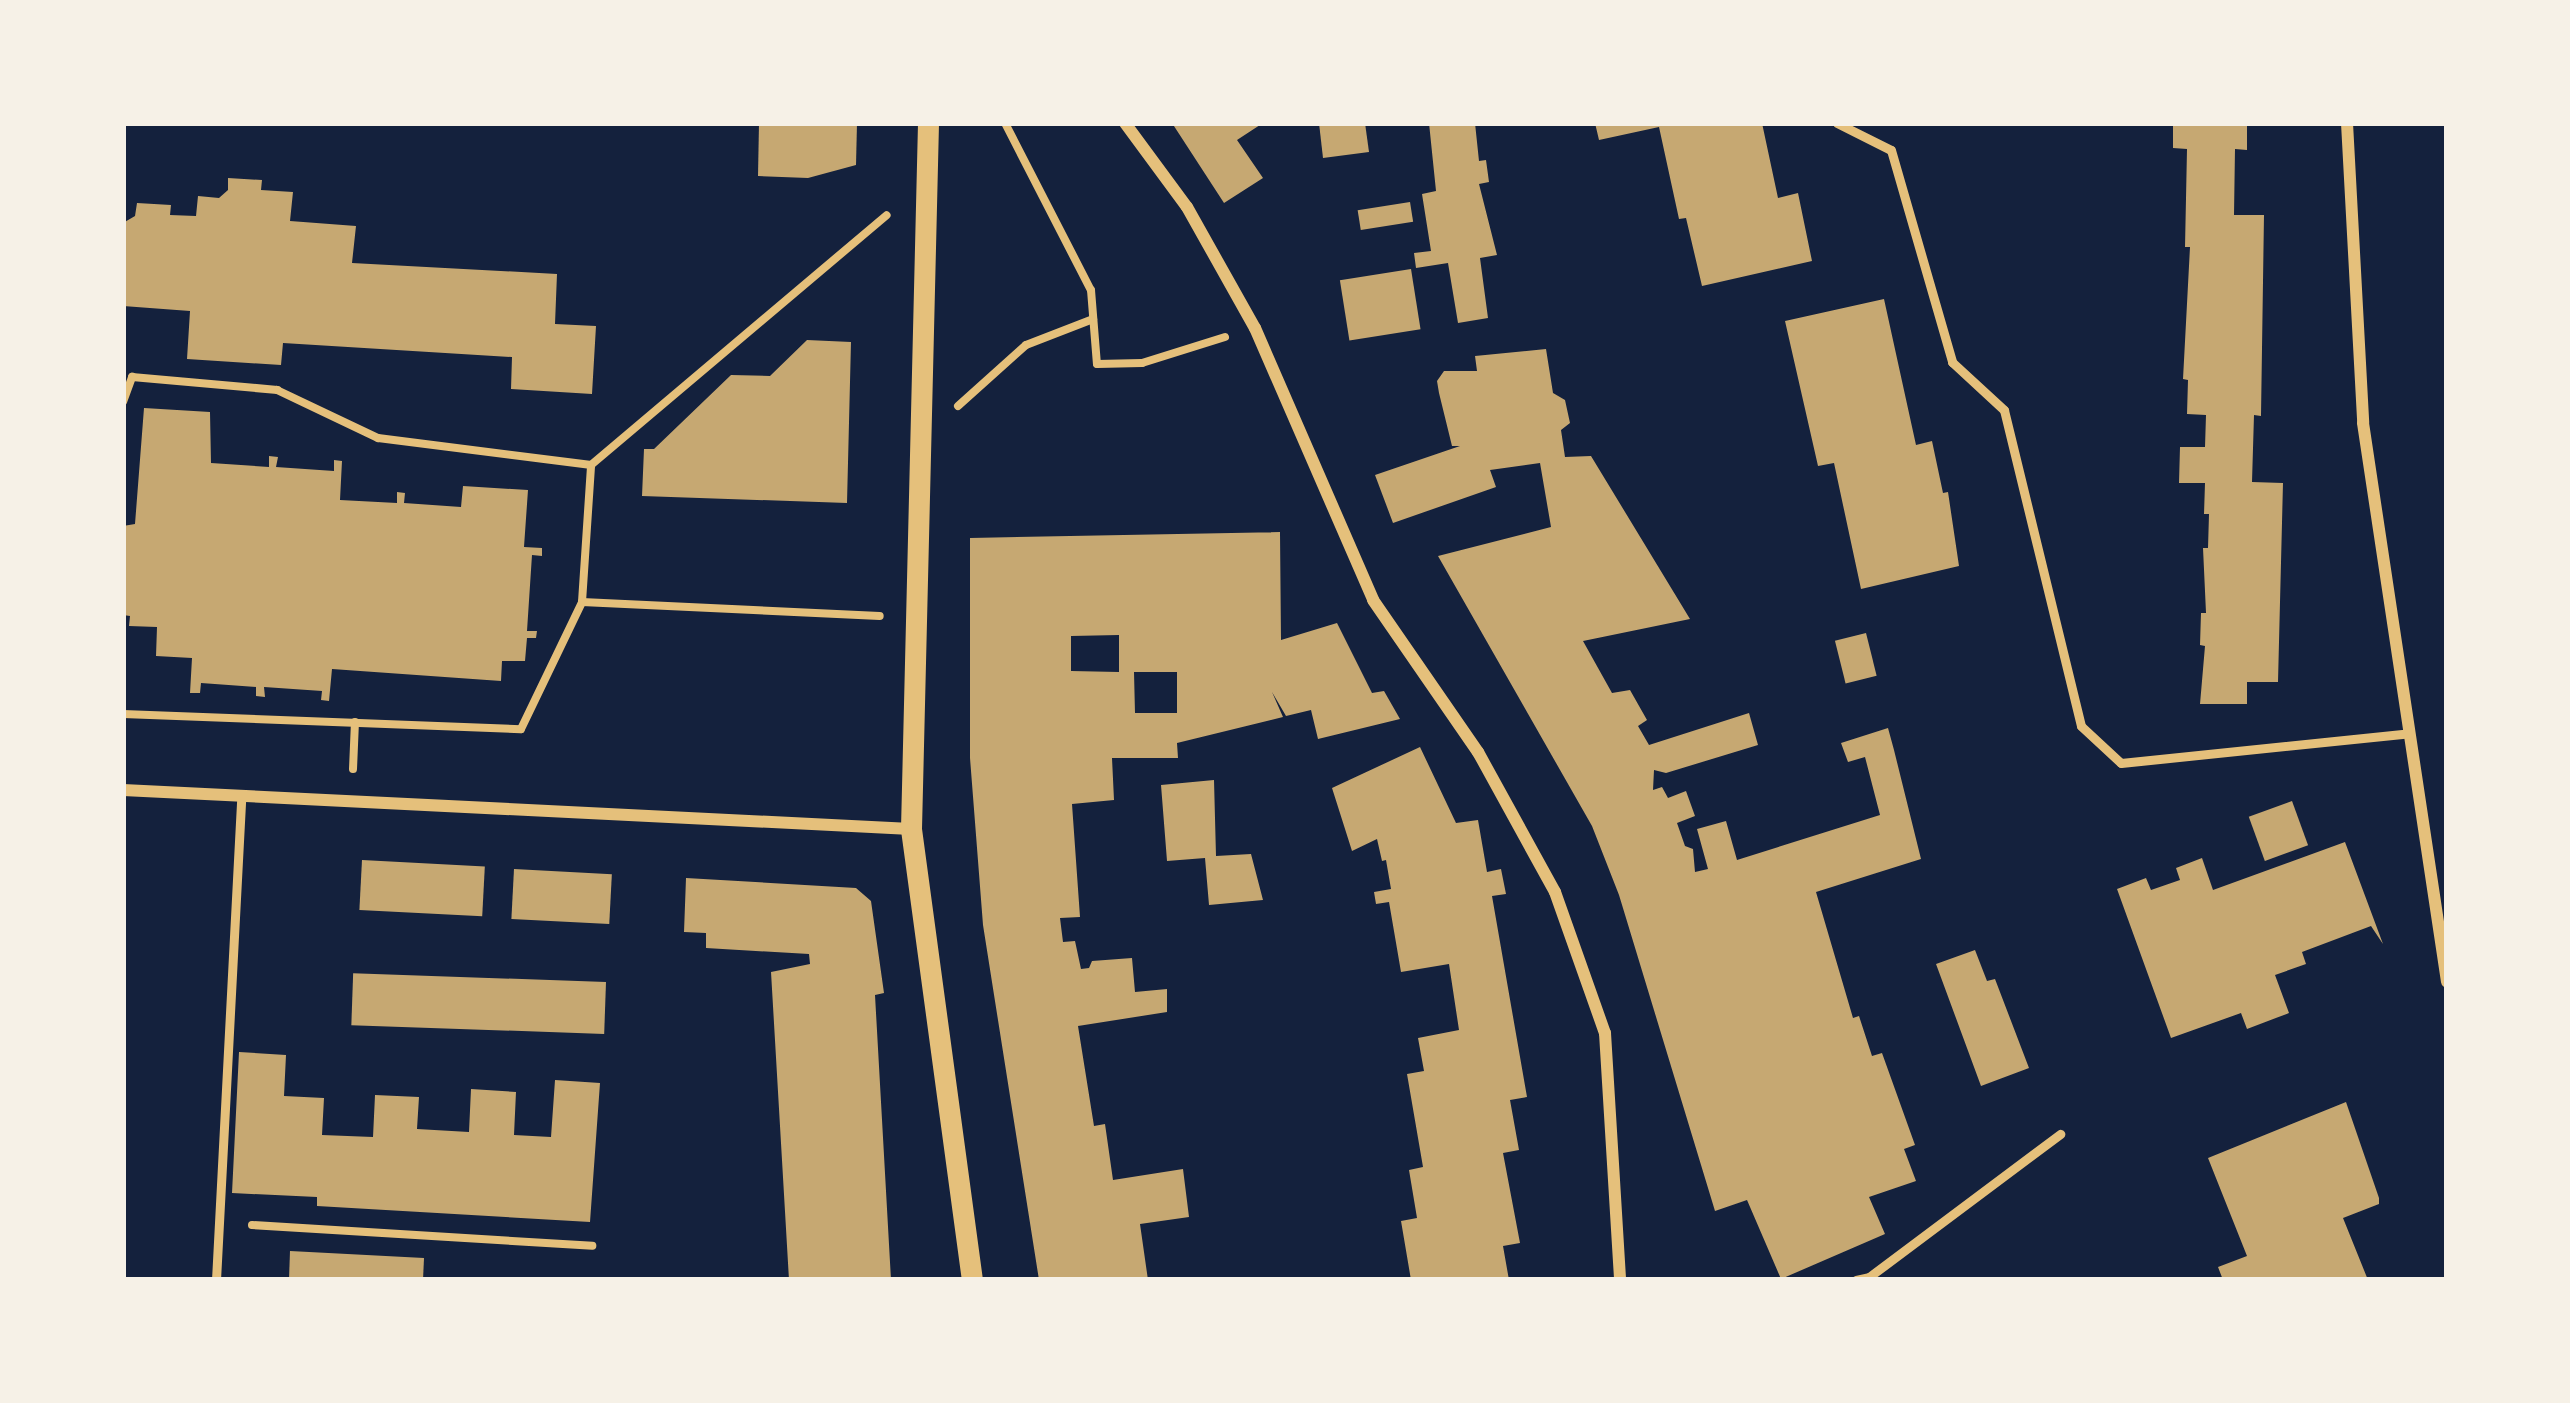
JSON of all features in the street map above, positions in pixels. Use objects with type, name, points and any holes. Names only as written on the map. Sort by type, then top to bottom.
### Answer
[{"type":"street","points":[[928,123],[911,829],[972,1280]]},
{"type":"street","points":[[1125,123],[1186,207],[1256,328],[1373,600],[1478,752],[1556,892],[1605,1033],[1620,1280]]},
{"type":"street","points":[[2347,123],[2363,423],[2447,982]]},
{"type":"street","points":[[123,790],[911,829]]},
{"type":"lane","points":[[1837,123],[1891,150],[1952,362],[2004,410],[2081,727],[2120,763],[2409,733]]},
{"type":"lane","points":[[216,1280],[242,796]]},
{"type":"lane","points":[[1856,1280],[1869,1277],[2060,1134]]},
{"type":"path","points":[[1005,123],[1091,290],[1097,364],[1142,363],[1256,328]]},
{"type":"path","points":[[123,714],[521,729],[582,602],[591,465],[925,183]]},
{"type":"path","points":[[920,436],[1027,345],[1093,319]]},
{"type":"path","points":[[123,402],[132,377],[277,390],[378,438],[591,465]]},
{"type":"path","points":[[582,602],[916,618]]},
{"type":"path","points":[[352,800],[355,722]]},
{"type":"path","points":[[218,1223],[592,1246]]},
{"type":"building","points":[[759,123],[857,123],[856,165],[808,178],[758,176]]},
{"type":"building","points":[[1172,123],[1263,123],[1237,140],[1263,178],[1224,203]]},
{"type":"building","points":[[1319,123],[1365,123],[1369,152],[1323,158]]},
{"type":"building","points":[[1429,123],[1475,123],[1479,161],[1486,160],[1489,182],[1479,184],[1497,255],[1480,258],[1488,318],[1458,323],[1448,263],[1416,268],[1414,253],[1431,251],[1422,194],[1436,191]]},
{"type":"building","points":[[1595,123],[1762,123],[1778,198],[1798,193],[1812,261],[1702,286],[1686,218],[1679,219],[1659,127],[1599,140]]},
{"type":"building","points":[[2173,123],[2247,123],[2247,150],[2235,149],[2234,215],[2264,215],[2261,416],[2254,415],[2252,482],[2283,483],[2278,682],[2247,682],[2247,704],[2200,704],[2205,646],[2200,645],[2201,613],[2206,613],[2203,548],[2208,548],[2209,514],[2204,514],[2205,483],[2179,483],[2180,447],[2205,447],[2206,415],[2187,414],[2188,380],[2183,379],[2190,247],[2185,247],[2187,149],[2173,148]]},
{"type":"building","points":[[228,178],[262,180],[261,190],[293,192],[290,221],[356,226],[352,263],[557,274],[555,324],[596,326],[592,394],[511,389],[512,357],[283,343],[281,365],[187,359],[190,311],[123,306],[123,223],[135,216],[137,203],[171,205],[170,215],[196,216],[198,196],[219,198],[228,190]]},
{"type":"building","points":[[1410,202],[1413,222],[1361,230],[1358,210]]},
{"type":"building","points":[[1411,269],[1421,329],[1349,341],[1340,280]]},
{"type":"building","points":[[1884,299],[1916,445],[1932,441],[1943,493],[1948,492],[1959,566],[1861,589],[1834,463],[1818,466],[1785,321]]},
{"type":"building","points":[[807,340],[851,342],[847,503],[642,496],[644,449],[654,449],[731,375],[770,376]]},
{"type":"building","points":[[1546,349],[1553,393],[1565,400],[1570,423],[1561,430],[1565,457],[1591,456],[1690,619],[1583,641],[1612,693],[1630,690],[1647,720],[1638,726],[1649,745],[1749,713],[1758,745],[1666,773],[1654,770],[1653,790],[1662,787],[1668,798],[1686,791],[1695,816],[1677,823],[1685,846],[1693,849],[1695,872],[1708,869],[1697,829],[1726,821],[1737,860],[1880,815],[1865,757],[1848,762],[1841,743],[1888,728],[1894,750],[1921,859],[1816,892],[1853,1018],[1859,1016],[1872,1056],[1882,1053],[1915,1145],[1904,1149],[1916,1181],[1869,1197],[1885,1234],[1781,1279],[1747,1200],[1715,1211],[1619,895],[1592,826],[1438,556],[1551,527],[1540,463],[1490,470],[1496,487],[1393,523],[1375,475],[1460,446],[1452,446],[1439,393],[1437,381],[1444,371],[1477,371],[1475,356]]},
{"type":"building","points":[[144,408],[210,412],[211,463],[269,467],[269,456],[278,457],[276,467],[334,471],[334,460],[342,461],[340,500],[397,503],[397,492],[405,493],[404,503],[461,507],[463,486],[528,490],[524,547],[542,548],[542,556],[532,555],[527,631],[537,631],[536,638],[527,638],[525,661],[502,661],[501,681],[332,669],[329,701],[321,700],[322,691],[264,687],[265,697],[256,696],[256,687],[201,683],[200,693],[190,693],[192,658],[156,656],[157,627],[129,626],[130,616],[123,615],[123,526],[135,524]]},
{"type":"building","points":[[1280,532],[1281,640],[1337,623],[1372,693],[1384,691],[1400,719],[1318,739],[1311,710],[1286,716],[1272,692],[1283,717],[1177,743],[1178,758],[1112,758],[1114,800],[1072,804],[1080,917],[1060,918],[1063,942],[1075,941],[1081,969],[1089,968],[1092,961],[1132,958],[1135,992],[1167,989],[1167,1012],[1078,1026],[1094,1126],[1105,1124],[1113,1180],[1183,1169],[1189,1217],[1140,1224],[1148,1280],[1039,1280],[983,925],[970,758],[970,538]],"holes":[[[1119,635],[1119,672],[1071,671],[1071,636]],[[1134,672],[1177,672],[1177,713],[1135,713]]]},
{"type":"building","points":[[1866,633],[1877,676],[1846,683],[1835,641]]},
{"type":"building","points":[[1420,747],[1456,823],[1478,820],[1487,872],[1501,869],[1506,894],[1492,896],[1527,1097],[1510,1100],[1519,1150],[1503,1153],[1520,1243],[1503,1246],[1509,1280],[1411,1280],[1401,1221],[1417,1218],[1409,1170],[1423,1167],[1407,1074],[1424,1071],[1418,1038],[1459,1030],[1449,964],[1401,972],[1389,902],[1376,904],[1374,892],[1391,889],[1386,860],[1382,861],[1377,839],[1352,851],[1332,788]]},
{"type":"building","points":[[1214,780],[1216,856],[1251,854],[1263,900],[1209,905],[1205,858],[1167,861],[1161,785]]},
{"type":"building","points":[[2292,801],[2308,845],[2265,861],[2249,817]]},
{"type":"building","points":[[2345,842],[2383,944],[2371,926],[2302,952],[2306,964],[2275,975],[2289,1013],[2247,1029],[2241,1013],[2171,1038],[2117,889],[2146,878],[2151,890],[2180,880],[2176,868],[2202,858],[2213,890]]},
{"type":"building","points":[[362,860],[485,866],[482,916],[359,910]]},
{"type":"building","points":[[514,869],[612,874],[609,924],[511,919]]},
{"type":"building","points":[[686,878],[856,888],[871,901],[884,993],[875,995],[891,1280],[789,1280],[771,972],[810,964],[809,954],[706,948],[706,933],[684,932]]},
{"type":"building","points":[[1975,950],[1987,981],[1995,979],[2029,1068],[1981,1086],[1936,964]]},
{"type":"building","points":[[353,973],[606,982],[604,1034],[351,1025]]},
{"type":"building","points":[[239,1052],[286,1055],[284,1096],[324,1098],[322,1135],[373,1137],[375,1095],[419,1097],[417,1129],[469,1132],[471,1089],[516,1092],[514,1135],[551,1137],[555,1080],[600,1083],[590,1222],[317,1206],[317,1197],[232,1193]]},
{"type":"building","points":[[2346,1102],[2379,1198],[2379,1204],[2343,1218],[2368,1280],[2223,1280],[2218,1267],[2247,1256],[2208,1158]]},
{"type":"building","points":[[290,1251],[424,1258],[423,1280],[289,1280]]}]
